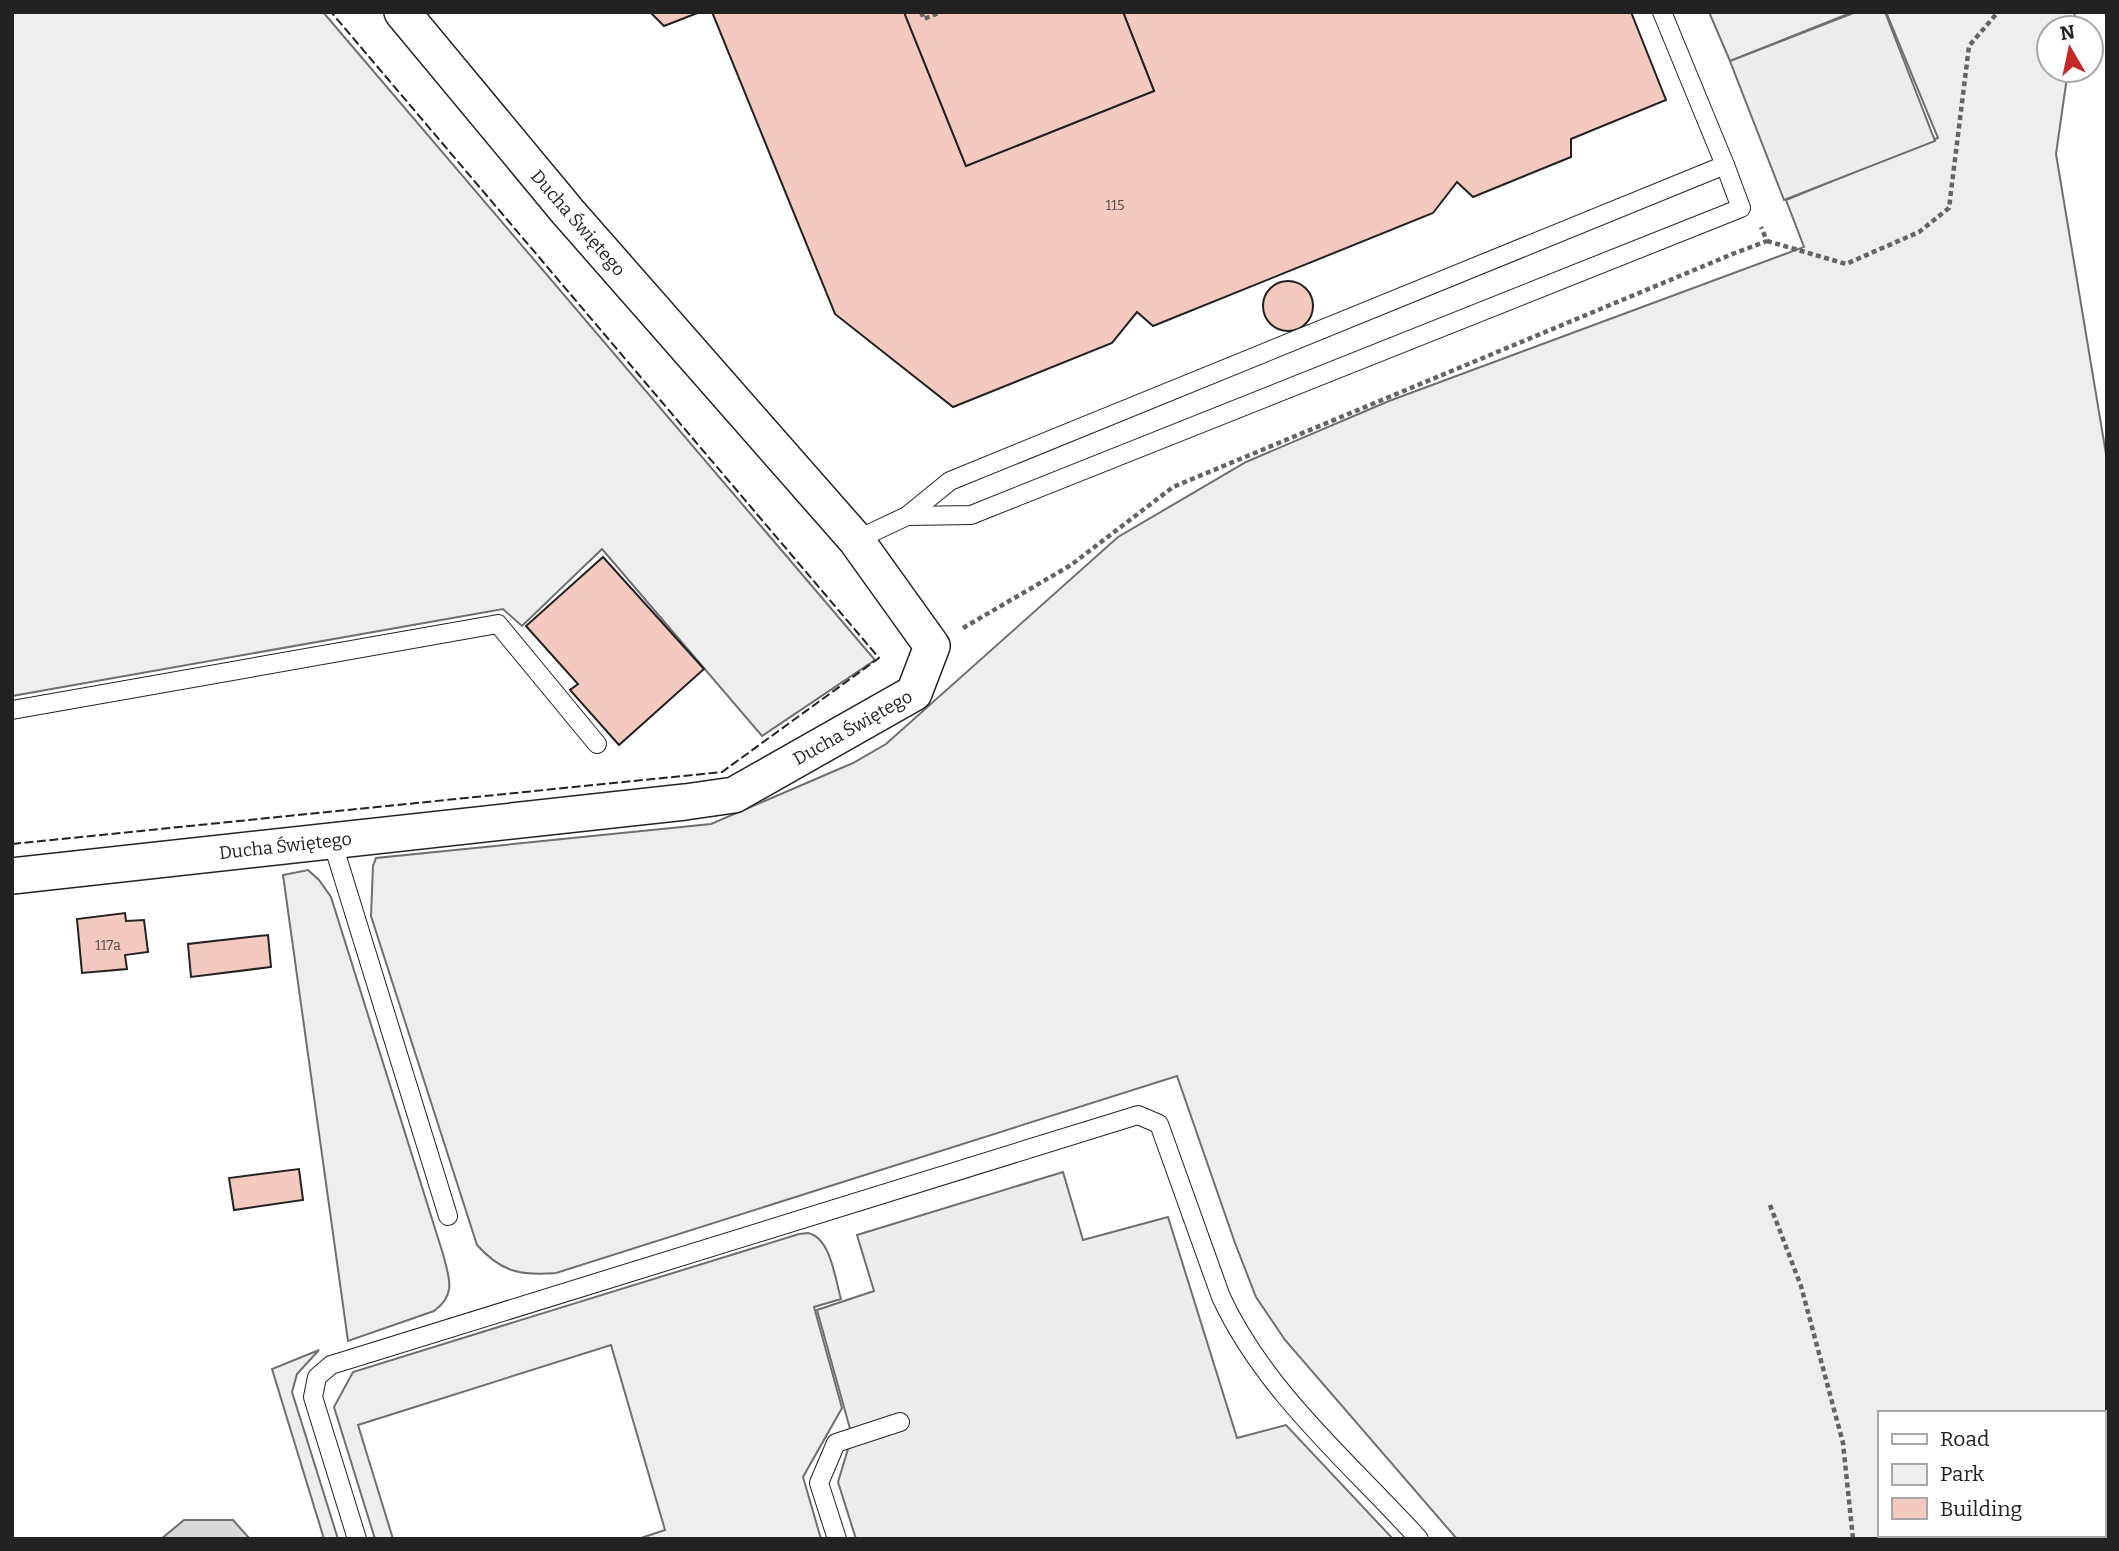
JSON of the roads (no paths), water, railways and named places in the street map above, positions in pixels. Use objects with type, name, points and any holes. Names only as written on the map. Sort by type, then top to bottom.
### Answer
[{"type":"street","name":"Ducha Świętego","points":[[12,876],[734,795],[914,693],[932,646],[856,540],[568,212],[402,12]]},
{"type":"lane","points":[[907,516],[971,515],[1741,208],[1662,12]]},
{"type":"lane","points":[[856,540],[907,516],[950,481],[1725,165]]},
{"type":"lane","points":[[12,710],[498,624],[597,744]]},
{"type":"lane","points":[[332,841],[448,1216]]},
{"type":"lane","points":[[357,1539],[313,1396],[317,1377],[331,1365],[1138,1115],[1159,1124],[1220,1297],[1233,1324],[1276,1384],[1332,1449],[1419,1539]]},
{"type":"lane","points":[[837,1539],[819,1483],[836,1443],[900,1422]]}]
